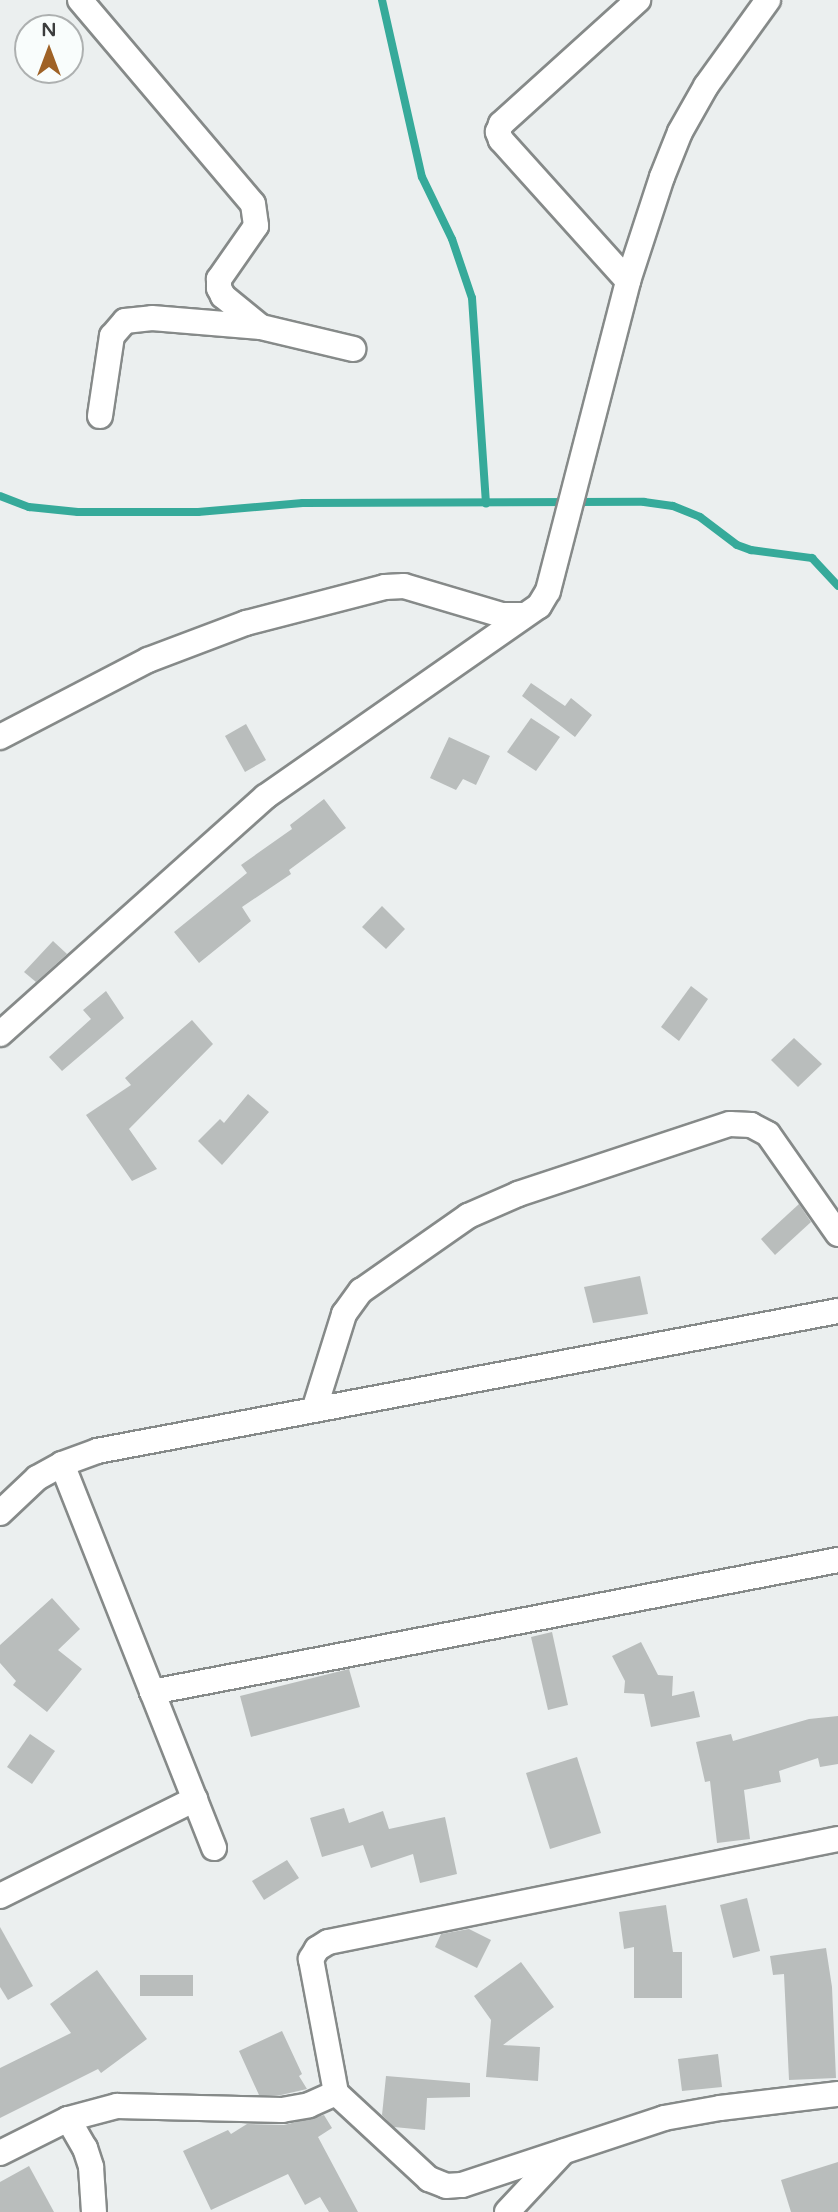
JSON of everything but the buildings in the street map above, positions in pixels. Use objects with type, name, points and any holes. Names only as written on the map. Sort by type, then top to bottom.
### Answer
[{"type":"street","points":[[80,0],[253,204],[256,226],[219,279],[219,288],[223,296],[261,327]]},
{"type":"street","points":[[628,281],[500,140],[498,132],[501,124],[638,0]]},
{"type":"street","points":[[0,1034],[265,797],[522,615],[539,606],[548,591],[628,281],[680,132],[706,86],[768,0]]},
{"type":"street","points":[[100,416],[112,336],[125,321],[152,318],[261,327],[353,349]]},
{"type":"street","points":[[0,737],[148,660],[246,623],[385,587],[424,591],[502,615],[522,615]]},
{"type":"street","points":[[314,1410],[344,1314],[361,1291],[468,1216],[518,1194],[730,1124],[751,1125],[768,1134],[838,1234]]},
{"type":"street","points":[[0,1513],[37,1478],[62,1464],[97,1451],[838,1311]]},
{"type":"street","points":[[62,1464],[214,1848]]},
{"type":"street","points":[[152,1692],[838,1560]]},
{"type":"street","points":[[0,1896],[195,1799]]},
{"type":"street","points":[[838,1839],[328,1942],[317,1949],[311,1959],[336,2093],[429,2179],[446,2186],[462,2185],[664,2118],[720,2108],[838,2094]]},
{"type":"street","points":[[0,2153],[68,2119],[117,2106],[282,2110],[309,2105],[336,2093]]},
{"type":"street","points":[[68,2119],[85,2148],[91,2167],[94,2212]]},
{"type":"street","points":[[507,2212],[566,2149]]},
{"type":"waterway","points":[[382,0],[422,177],[452,239],[472,298],[486,504]]},
{"type":"waterway","points":[[0,496],[29,507],[78,512],[198,512],[303,503],[644,502],[673,506],[700,517],[737,545],[751,550],[812,558],[838,586]]}]
